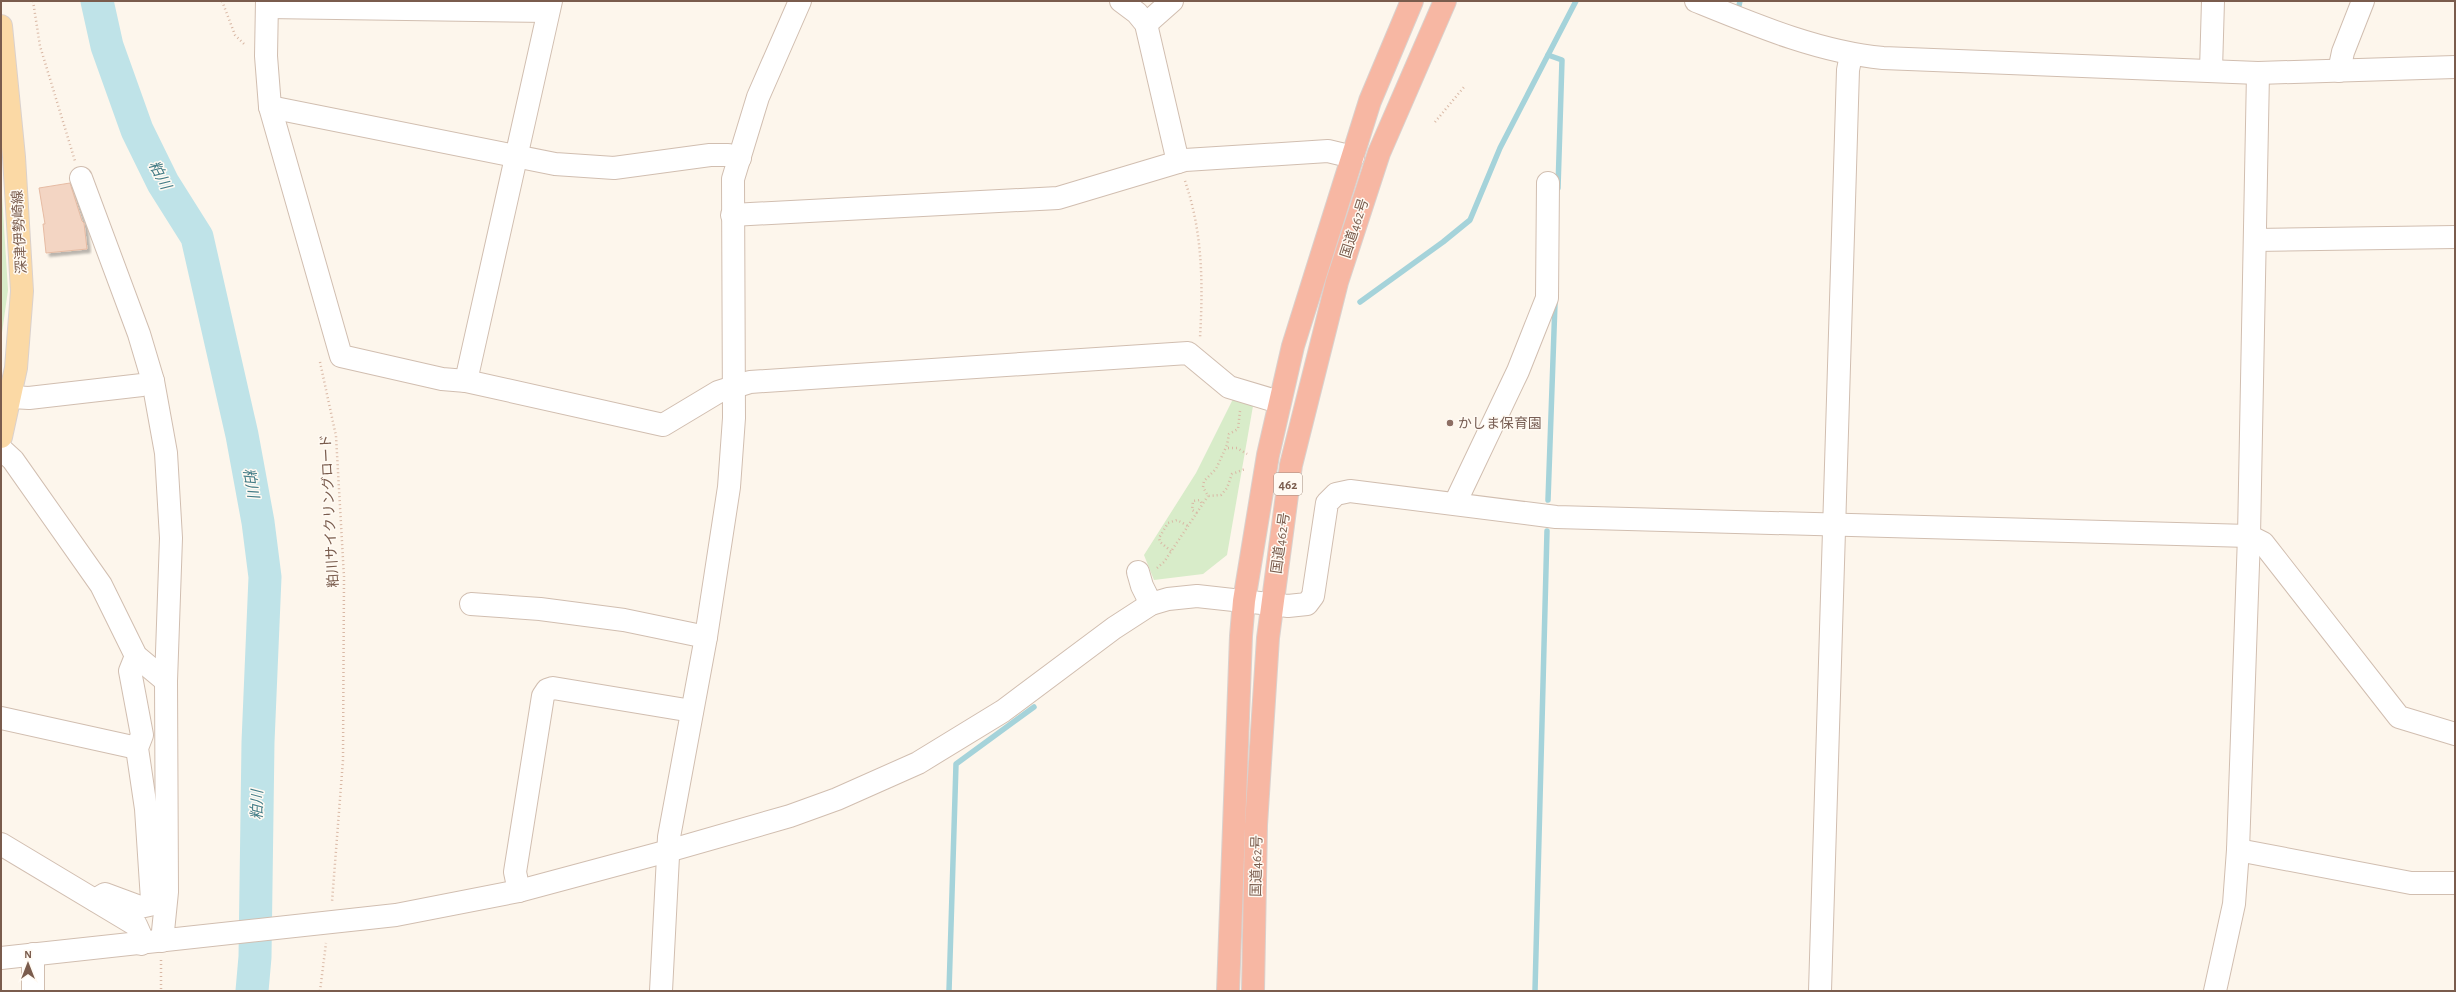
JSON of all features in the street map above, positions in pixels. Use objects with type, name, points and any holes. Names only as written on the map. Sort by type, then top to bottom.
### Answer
[{"type":"highway","name":"国道462号","points":[[1228,991],[1237,704],[1244,601],[1268,455],[1279,402],[1316,270],[1370,101],[1412,1]]},
{"type":"highway","name":"国道462号","points":[[1253,991],[1256,825],[1272,605],[1291,464],[1337,282],[1379,153],[1445,1]]},
{"type":"main road","name":"深津伊勢崎線","points":[[1,26],[14,158],[22,291],[20,336],[11,397],[1,438]]},
{"type":"street","points":[[661,991],[668,851],[672,814],[706,637],[729,487],[733,448],[733,180],[758,97],[800,1]]},
{"type":"street","points":[[1121,1],[1137,13],[1146,24],[1178,162]]},
{"type":"street","points":[[1146,24],[1172,1]]},
{"type":"street","points":[[1696,1],[1735,17],[1851,55],[1883,58],[2258,73],[2455,67]]},
{"type":"street","points":[[2211,70],[2213,1]]},
{"type":"street","points":[[2339,71],[2342,52],[2362,1]]},
{"type":"street","points":[[466,381],[549,6],[267,4],[266,56],[270,107],[341,356],[442,379],[466,381],[663,425],[718,392],[733,386],[750,382],[1188,353],[1211,374],[1229,386],[1279,402]]},
{"type":"street","points":[[1820,991],[1848,70],[1851,55]]},
{"type":"street","points":[[2215,991],[2234,904],[2238,850],[2249,536],[2258,73]]},
{"type":"street","points":[[270,107],[555,164],[614,168],[710,155],[728,155],[740,158]]},
{"type":"street","points":[[732,215],[1058,198],[1178,162],[1328,151],[1353,157]]},
{"type":"street","points":[[81,178],[139,334],[153,381],[161,415],[170,495],[171,538],[166,681],[167,892],[164,945]]},
{"type":"street","points":[[1456,504],[1518,371],[1547,298],[1548,183]]},
{"type":"street","points":[[2255,240],[2455,237]]},
{"type":"street","points":[[11,397],[37,398],[142,385],[153,381]]},
{"type":"street","points":[[1,438],[13,460],[101,585],[136,656],[166,681]]},
{"type":"street","points":[[1,958],[141,944],[164,945],[325,932],[396,915],[519,891],[790,816],[837,799],[918,763],[1003,711],[1114,628],[1152,604],[1168,599],[1197,596],[1297,607],[1307,604],[1313,596],[1327,503],[1336,494],[1350,491],[1556,517],[1835,523],[2249,536],[2263,543],[2399,717],[2455,734]]},
{"type":"street","points":[[1147,571],[1142,586],[1152,604]]},
{"type":"street","points":[[471,604],[540,609],[624,620],[706,637]]},
{"type":"street","points":[[94,900],[105,894],[140,907],[149,906],[152,900],[146,809],[137,748],[142,736],[130,671],[136,656]]},
{"type":"street","points":[[519,891],[515,872],[522,821],[543,696],[547,690],[553,688],[692,711]]},
{"type":"street","points":[[1,718],[137,748]]},
{"type":"street","points":[[1,844],[136,925],[140,934],[141,944]]},
{"type":"street","points":[[2238,850],[2411,883],[2455,883]]},
{"type":"street","points":[[33,954],[33,991]]},
{"type":"path","points":[[33,1],[40,46],[81,178]]},
{"type":"path","points":[[222,1],[235,34],[247,47]]},
{"type":"path","points":[[246,53],[247,39]]},
{"type":"path","points":[[1435,122],[1464,87]]},
{"type":"path","points":[[1178,162],[1188,191],[1201,247],[1203,290],[1199,344],[1194,358]]},
{"type":"path","name":"粕川サイクリングロード","points":[[319,355],[336,436],[344,577],[343,760],[332,904]]},
{"type":"path","points":[[1208,496],[1203,487],[1204,481],[1216,469],[1227,445],[1229,434],[1238,429],[1241,406]]},
{"type":"path","points":[[1228,448],[1237,448],[1248,454]]},
{"type":"path","points":[[1147,571],[1171,551],[1208,496],[1221,495],[1227,488],[1232,474],[1245,469]]},
{"type":"path","points":[[1197,512],[1192,510],[1192,501],[1200,500],[1202,504]]},
{"type":"path","points":[[1171,551],[1160,542],[1159,538],[1168,523],[1177,520],[1188,526]]},
{"type":"path","points":[[320,991],[325,932]]},
{"type":"path","points":[[161,991],[164,945]]},
{"type":"green space","points":[[1,179],[8,290],[1,340]]},
{"type":"green space","points":[[1234,397],[1253,406],[1227,555],[1203,574],[1154,580],[1144,555],[1196,473]]},
{"type":"building","points":[[70,183],[82,221],[84,223],[87,249],[46,253],[43,224],[45,224],[39,188]]},
{"type":"waterway","name":"粕川","points":[[97,1],[107,46],[137,130],[163,183],[197,237],[242,435],[258,522],[265,577],[258,742],[255,957],[252,991]]},
{"type":"waterway","points":[[1558,188],[1562,60],[1548,55],[1576,1]]},
{"type":"waterway","points":[[1740,1],[1738,10],[1741,11]]},
{"type":"waterway","points":[[1360,302],[1443,242],[1470,220],[1500,148],[1548,55]]},
{"type":"waterway","points":[[1548,500],[1555,303]]},
{"type":"waterway","points":[[1535,991],[1547,531]]},
{"type":"waterway","points":[[949,991],[956,764],[1034,707]]},
{"type":"place","name":"かしま保育園","points":[[1450,423]]}]
